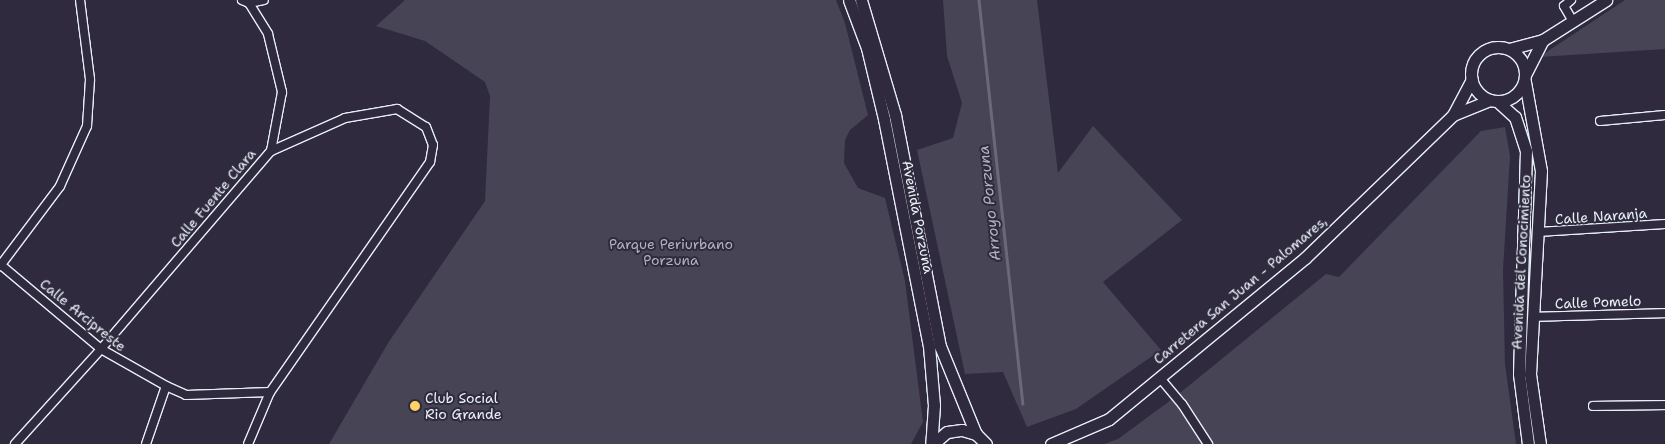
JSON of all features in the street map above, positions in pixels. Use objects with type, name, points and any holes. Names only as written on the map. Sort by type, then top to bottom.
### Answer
[{"type":"street","points":[[1,265],[60,186],[87,126],[90,78],[80,0]]},
{"type":"street","points":[[245,1],[264,0]]},
{"type":"street","name":"Avenida Porzuna","points":[[850,0],[867,48],[880,102],[929,346],[934,405],[932,444]]},
{"type":"street","name":"Avenida Porzuna","points":[[861,0],[895,116],[940,346],[984,441]]},
{"type":"street","points":[[1571,0],[1564,6],[1572,20]]},
{"type":"street","points":[[1543,40],[1514,96],[1493,100],[1481,95],[1472,80],[1471,71],[1478,56],[1492,48],[1508,49],[1543,40],[1606,0]]},
{"type":"street","points":[[245,1],[268,34],[282,92],[271,150]]},
{"type":"street","points":[[1508,49],[1523,63],[1525,78]]},
{"type":"street","name":"Avenida del Conocimiento","points":[[1525,78],[1541,171],[1530,374],[1540,444]]},
{"type":"street","name":"Carretera San Juan - Palomares,","points":[[1051,444],[1109,419],[1305,258],[1453,115],[1472,80]]},
{"type":"street","name":"Avenida del Conocimiento","points":[[1493,100],[1516,117],[1526,151],[1519,374],[1528,444]]},
{"type":"street","name":"Carretera San Juan - Palomares,","points":[[1453,115],[1493,100]]},
{"type":"street","name":"Calle Fuente Clara","points":[[15,444],[101,349],[271,150],[344,118],[397,109],[426,127],[433,144],[430,162],[417,184],[270,392],[248,444]]},
{"type":"street","points":[[1600,121],[1665,115]]},
{"type":"street","name":"Calle Naranja","points":[[1538,232],[1665,224]]},
{"type":"street","name":"Calle Arcipreste","points":[[1,265],[101,349],[166,386],[186,395],[270,392]]},
{"type":"street","name":"Calle Pomelo","points":[[1533,317],[1665,313]]},
{"type":"street","points":[[1160,378],[1182,404],[1208,444]]},
{"type":"street","points":[[146,444],[166,386]]},
{"type":"street","points":[[1593,406],[1665,405]]},
{"type":"street","points":[[932,444],[940,436],[954,430],[984,441]]},
{"type":"green space","name":"Parque Periurbano Porzuna","points":[[405,0],[836,0],[845,23],[868,115],[850,130],[845,140],[844,163],[858,188],[885,198],[905,281],[923,422],[911,444],[329,444],[388,343],[485,201],[490,96],[485,82],[425,41],[376,26]]},
{"type":"green space","points":[[943,0],[1037,0],[1058,173],[1093,126],[1182,220],[1103,282],[1161,350],[1076,409],[1027,427],[1003,372],[965,374],[917,150],[953,138],[962,103],[947,56]]},
{"type":"green space","points":[[1625,0],[1665,0],[1665,49],[1539,57]]},
{"type":"green space","points":[[1505,127],[1510,156],[1503,270],[1505,364],[1516,444],[1104,444],[1118,439],[1175,397],[1326,274],[1339,277],[1481,131]]},
{"type":"waterway","name":"Arroyo Porzuna","points":[[979,0],[1023,404]]},
{"type":"place","name":"Club Social Rio Grande","points":[[415,406]]}]
